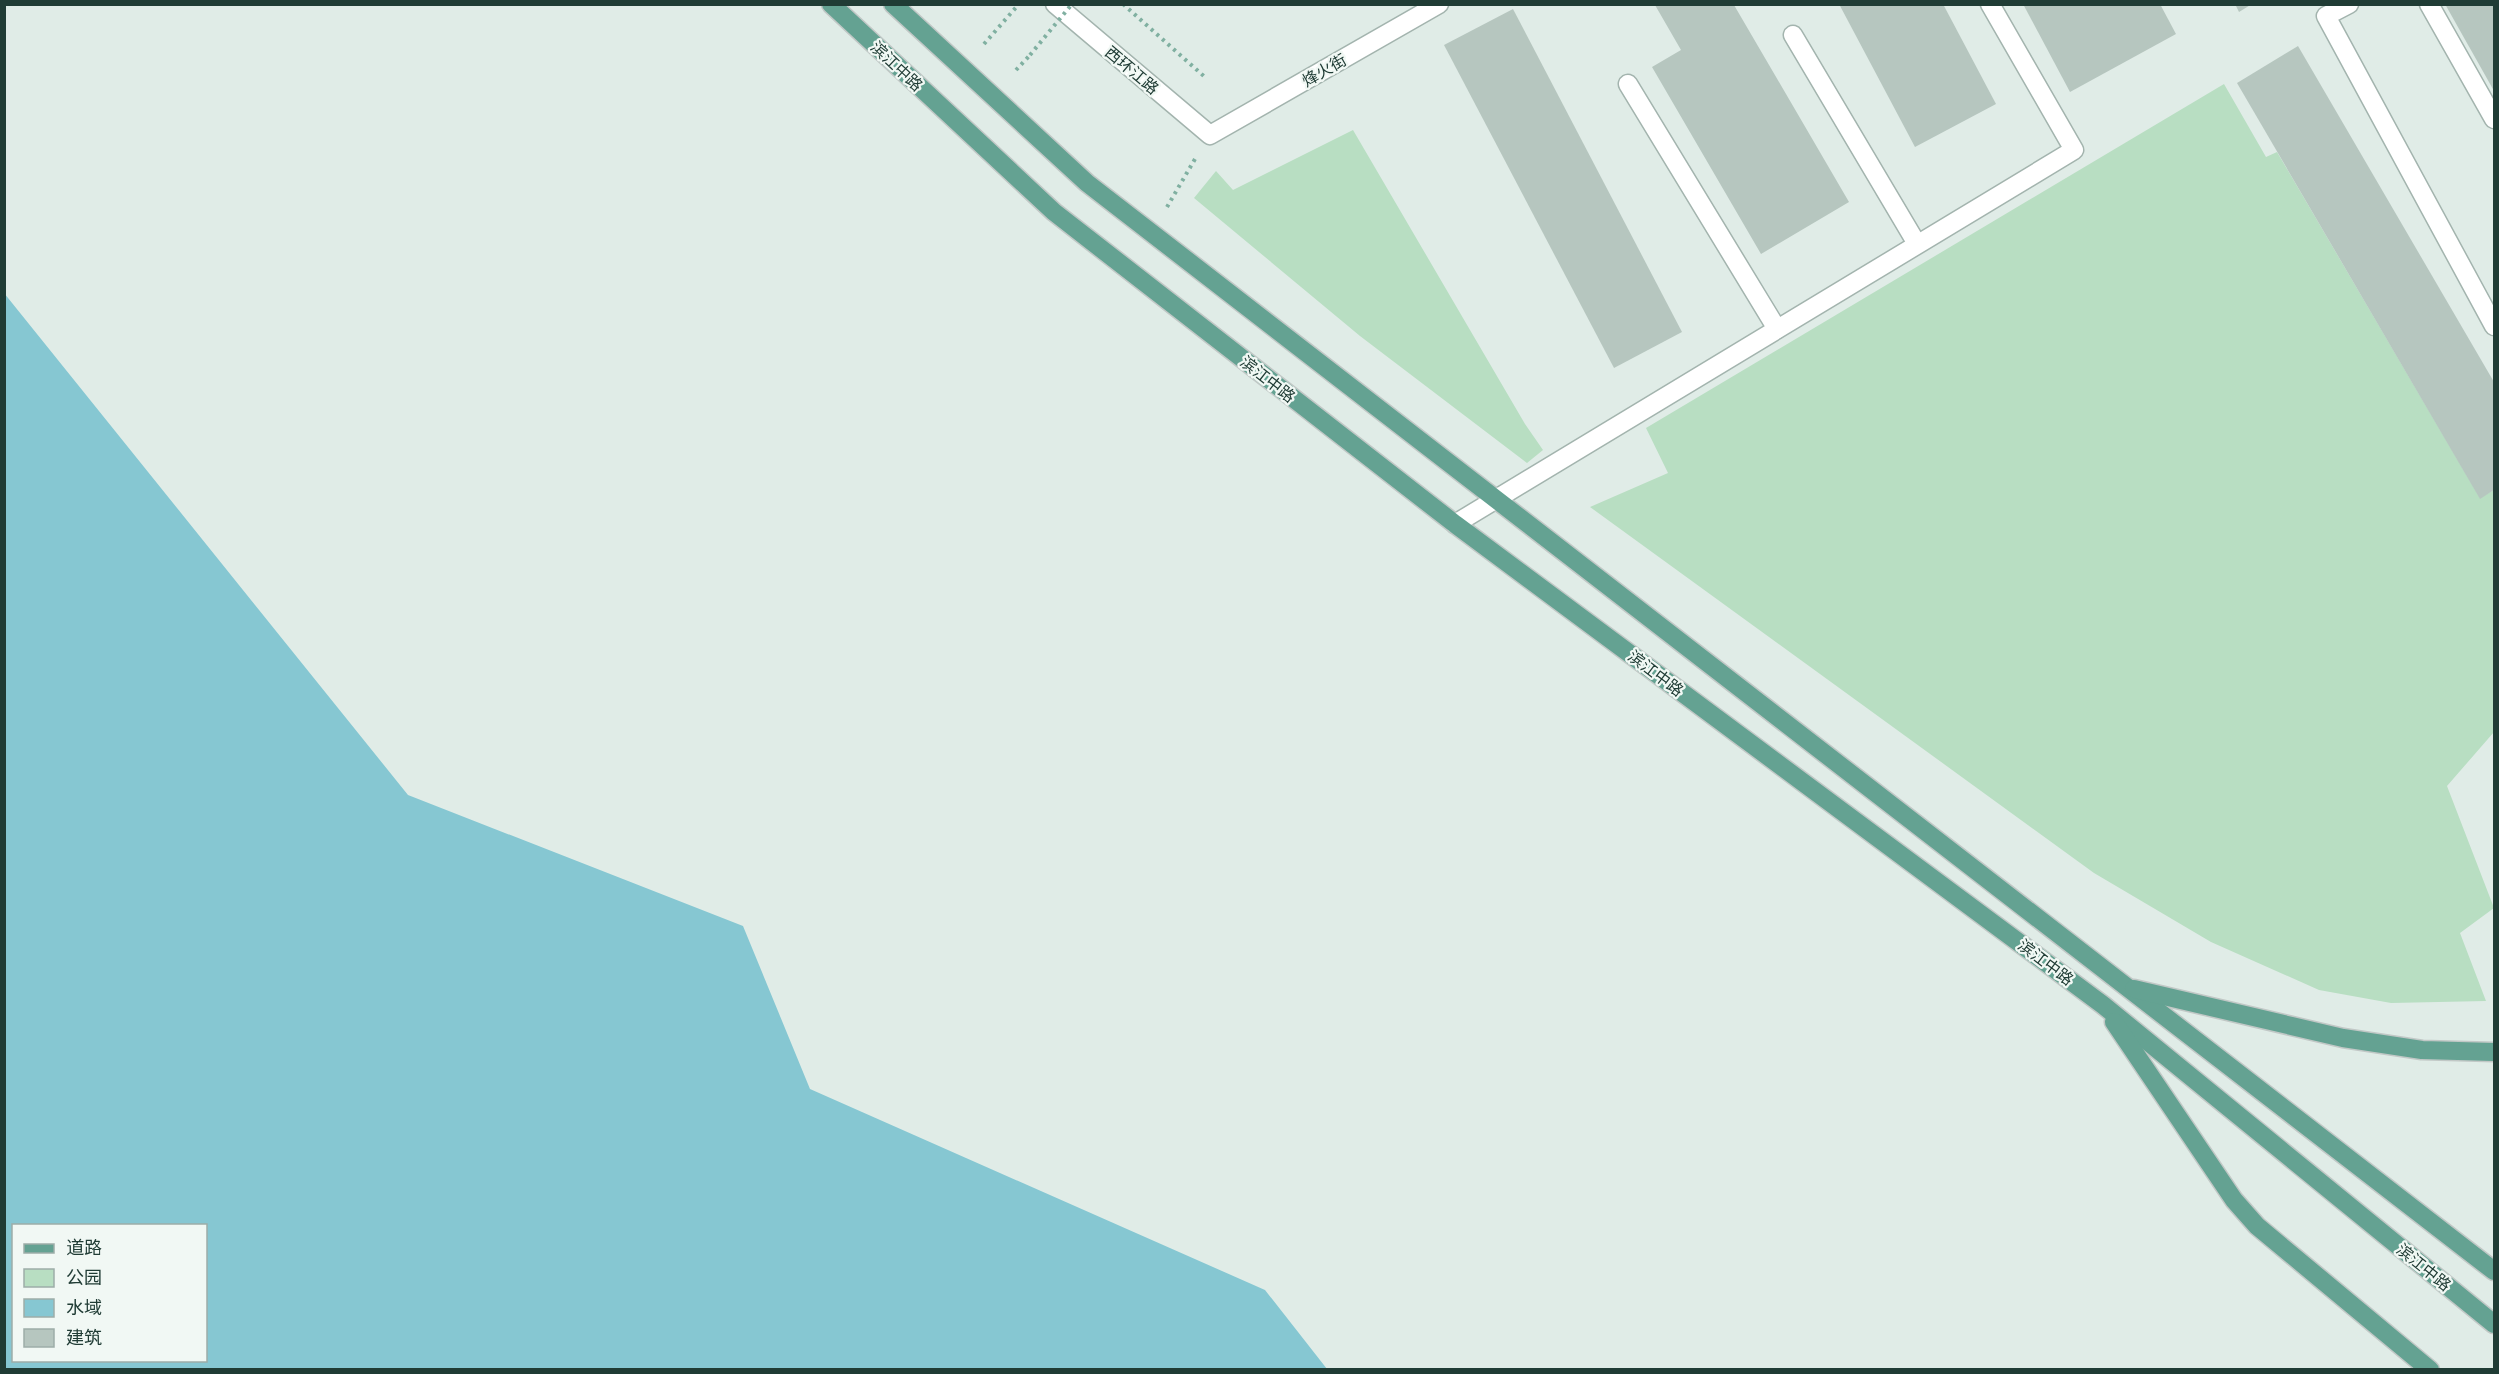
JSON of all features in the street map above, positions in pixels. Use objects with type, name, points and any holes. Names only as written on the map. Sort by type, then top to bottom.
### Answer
[{"type":"main road","name":"滨江中路","points":[[831,4],[1054,212],[1455,524],[2103,1005],[2493,1322]]},
{"type":"main road","name":"滨江中路","points":[[892,4],[1087,183],[2494,1271]]},
{"type":"main road","points":[[2128,988],[2343,1038],[2422,1050],[2494,1052]]},
{"type":"main road","points":[[2103,1005],[2234,1200],[2257,1226],[2430,1370]]},
{"type":"main road","points":[[2493,1322],[2494,1302]]},
{"type":"street","name":"西环江路","points":[[1055,4],[1210,135]]},
{"type":"street","name":"烽火街","points":[[1210,135],[1439,4]]},
{"type":"street","points":[[1455,524],[2074,150],[1990,4]]},
{"type":"street","points":[[2349,4],[2326,16],[2494,326]]},
{"type":"street","points":[[2428,4],[2494,118]]},
{"type":"street","points":[[1793,35],[1917,244]]},
{"type":"street","points":[[1628,84],[1777,329]]},
{"type":"path","points":[[984,44],[1019,4]]},
{"type":"path","points":[[1016,70],[1072,4]]},
{"type":"path","points":[[1123,4],[1206,78]]},
{"type":"path","points":[[1151,233],[1210,135]]},
{"type":"green space","points":[[2224,84],[2266,157],[2277,152],[2480,498],[2494,490],[2494,732],[2447,786],[2494,908],[2460,933],[2486,1001],[2391,1003],[2319,990],[2211,942],[2094,873],[1590,507],[1668,473],[1646,428]]},
{"type":"green space","points":[[1353,130],[1525,424],[1543,450],[1527,463],[1360,336],[1194,198],[1216,171],[1233,190]]},
{"type":"water","points":[[4,293],[408,795],[743,926],[810,1089],[1265,1290],[1327,1369],[5,1369]]},
{"type":"building","points":[[1839,4],[1943,4],[1996,104],[1915,147]]},
{"type":"building","points":[[2023,4],[2160,4],[2176,34],[2070,92]]},
{"type":"building","points":[[2235,4],[2252,4],[2239,12]]},
{"type":"building","points":[[2445,4],[2494,4],[2494,91]]},
{"type":"building","points":[[1655,5],[1734,5],[1849,202],[1761,254],[1652,67],[1681,50]]},
{"type":"building","points":[[1513,9],[1682,332],[1614,368],[1444,45]]},
{"type":"building","points":[[2298,46],[2494,382],[2494,490],[2480,499],[2237,83]]}]
